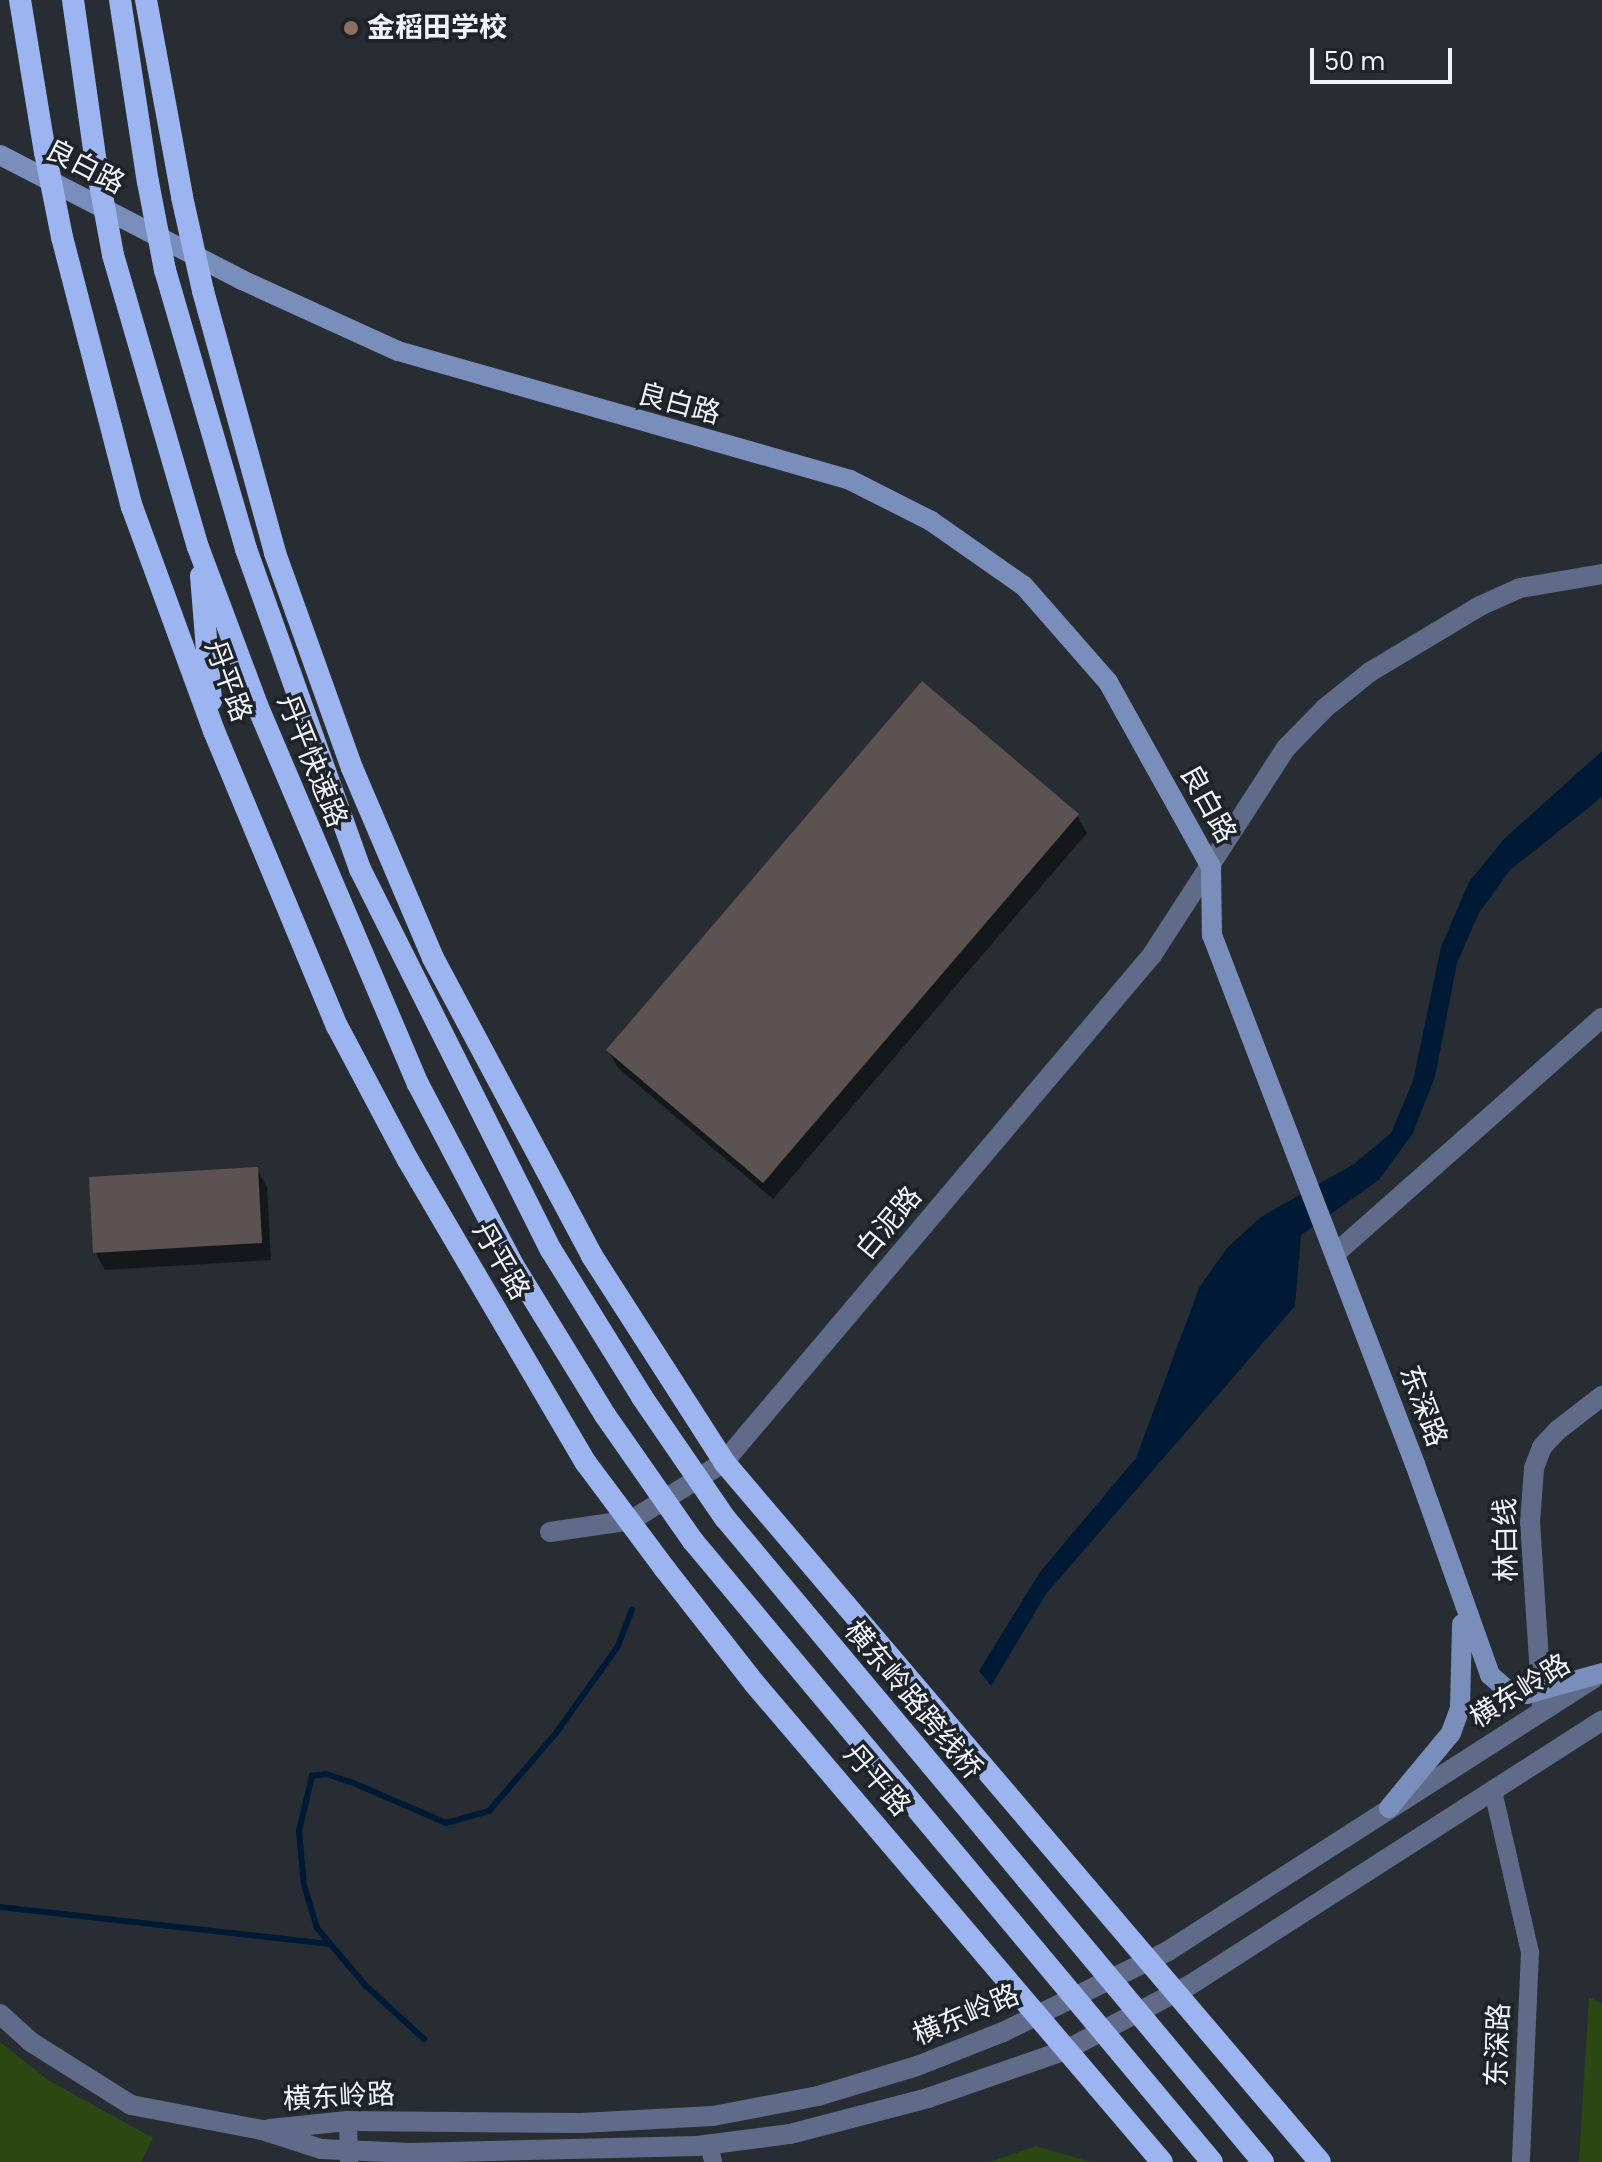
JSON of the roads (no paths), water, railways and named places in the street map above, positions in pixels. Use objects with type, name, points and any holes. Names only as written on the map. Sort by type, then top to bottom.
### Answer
[{"type":"highway","name":"丹平路","points":[[20,0],[62,237],[132,507],[214,731],[337,1026],[408,1160],[586,1463],[754,1683],[1162,2162]]},
{"type":"highway","name":"丹平快速路","points":[[73,0],[96,163],[113,255],[198,547],[329,883],[418,1084],[513,1265],[605,1415],[693,1541],[1212,2162]]},
{"type":"highway","name":"丹平快速路","points":[[120,0],[165,270],[246,549],[360,869],[551,1250]]},
{"type":"highway","points":[[146,0],[182,197],[203,291],[275,553],[352,768],[433,958],[592,1256],[724,1462],[1145,1962],[1320,2162]]},
{"type":"highway","points":[[198,547],[214,731]]},
{"type":"highway","points":[[246,549],[318,672]]},
{"type":"highway","name":"横东岭路跨线桥","points":[[551,1250],[642,1397],[725,1518],[1263,2162]]},
{"type":"main road","name":"良白路","points":[[0,155],[242,280],[398,351],[850,480],[931,521],[1024,586],[1108,682],[1211,867]]},
{"type":"main road","name":"东深路","points":[[1211,867],[1212,935],[1326,1225],[1415,1464],[1462,1608],[1490,1675],[1506,1689],[1542,1701],[1602,1673]]},
{"type":"main road","name":"东深路","points":[[1389,1808],[1439,1752],[1460,1708],[1462,1608]]},
{"type":"street","name":"白泥路","points":[[550,1532],[632,1520],[724,1462],[1152,955],[1286,748],[1370,672],[1520,588],[1602,574]]},
{"type":"street","points":[[1336,1253],[1602,1018]]},
{"type":"street","name":"林白线","points":[[1542,1701],[1530,1523],[1534,1468],[1542,1447],[1558,1430],[1602,1396]]},
{"type":"street","name":"横东岭路","points":[[262,2130],[348,2121],[581,2123],[713,2116],[818,2096],[917,2066],[1036,2015],[1145,1962],[1389,1808],[1542,1701]]},
{"type":"street","name":"横东岭路","points":[[0,2014],[31,2042],[131,2105],[262,2130],[349,2156],[410,2153],[711,2153],[912,2102],[1066,2050],[1173,1993],[1602,1721]]},
{"type":"street","name":"东深路","points":[[1493,1791],[1530,1952],[1521,2162]]},
{"type":"street","points":[[348,2121],[349,2156]]},
{"type":"water","points":[[1602,751],[1602,797],[1510,870],[1479,913],[1457,963],[1435,1077],[1413,1133],[1379,1180],[1301,1235],[1295,1306],[1046,1594],[991,1686],[979,1671],[1040,1572],[1136,1458],[1199,1288],[1227,1248],[1261,1217],[1354,1164],[1391,1133],[1413,1081],[1441,947],[1469,882],[1504,839]]},
{"type":"waterway","points":[[424,2039],[365,1985],[317,1928],[304,1885],[299,1831],[312,1776],[326,1774],[351,1782],[446,1823],[489,1811],[556,1733],[618,1646],[632,1610]]},
{"type":"waterway","points":[[0,1907],[329,1944]]},
{"type":"place","name":"金稻田学校","points":[[351,28]]}]
